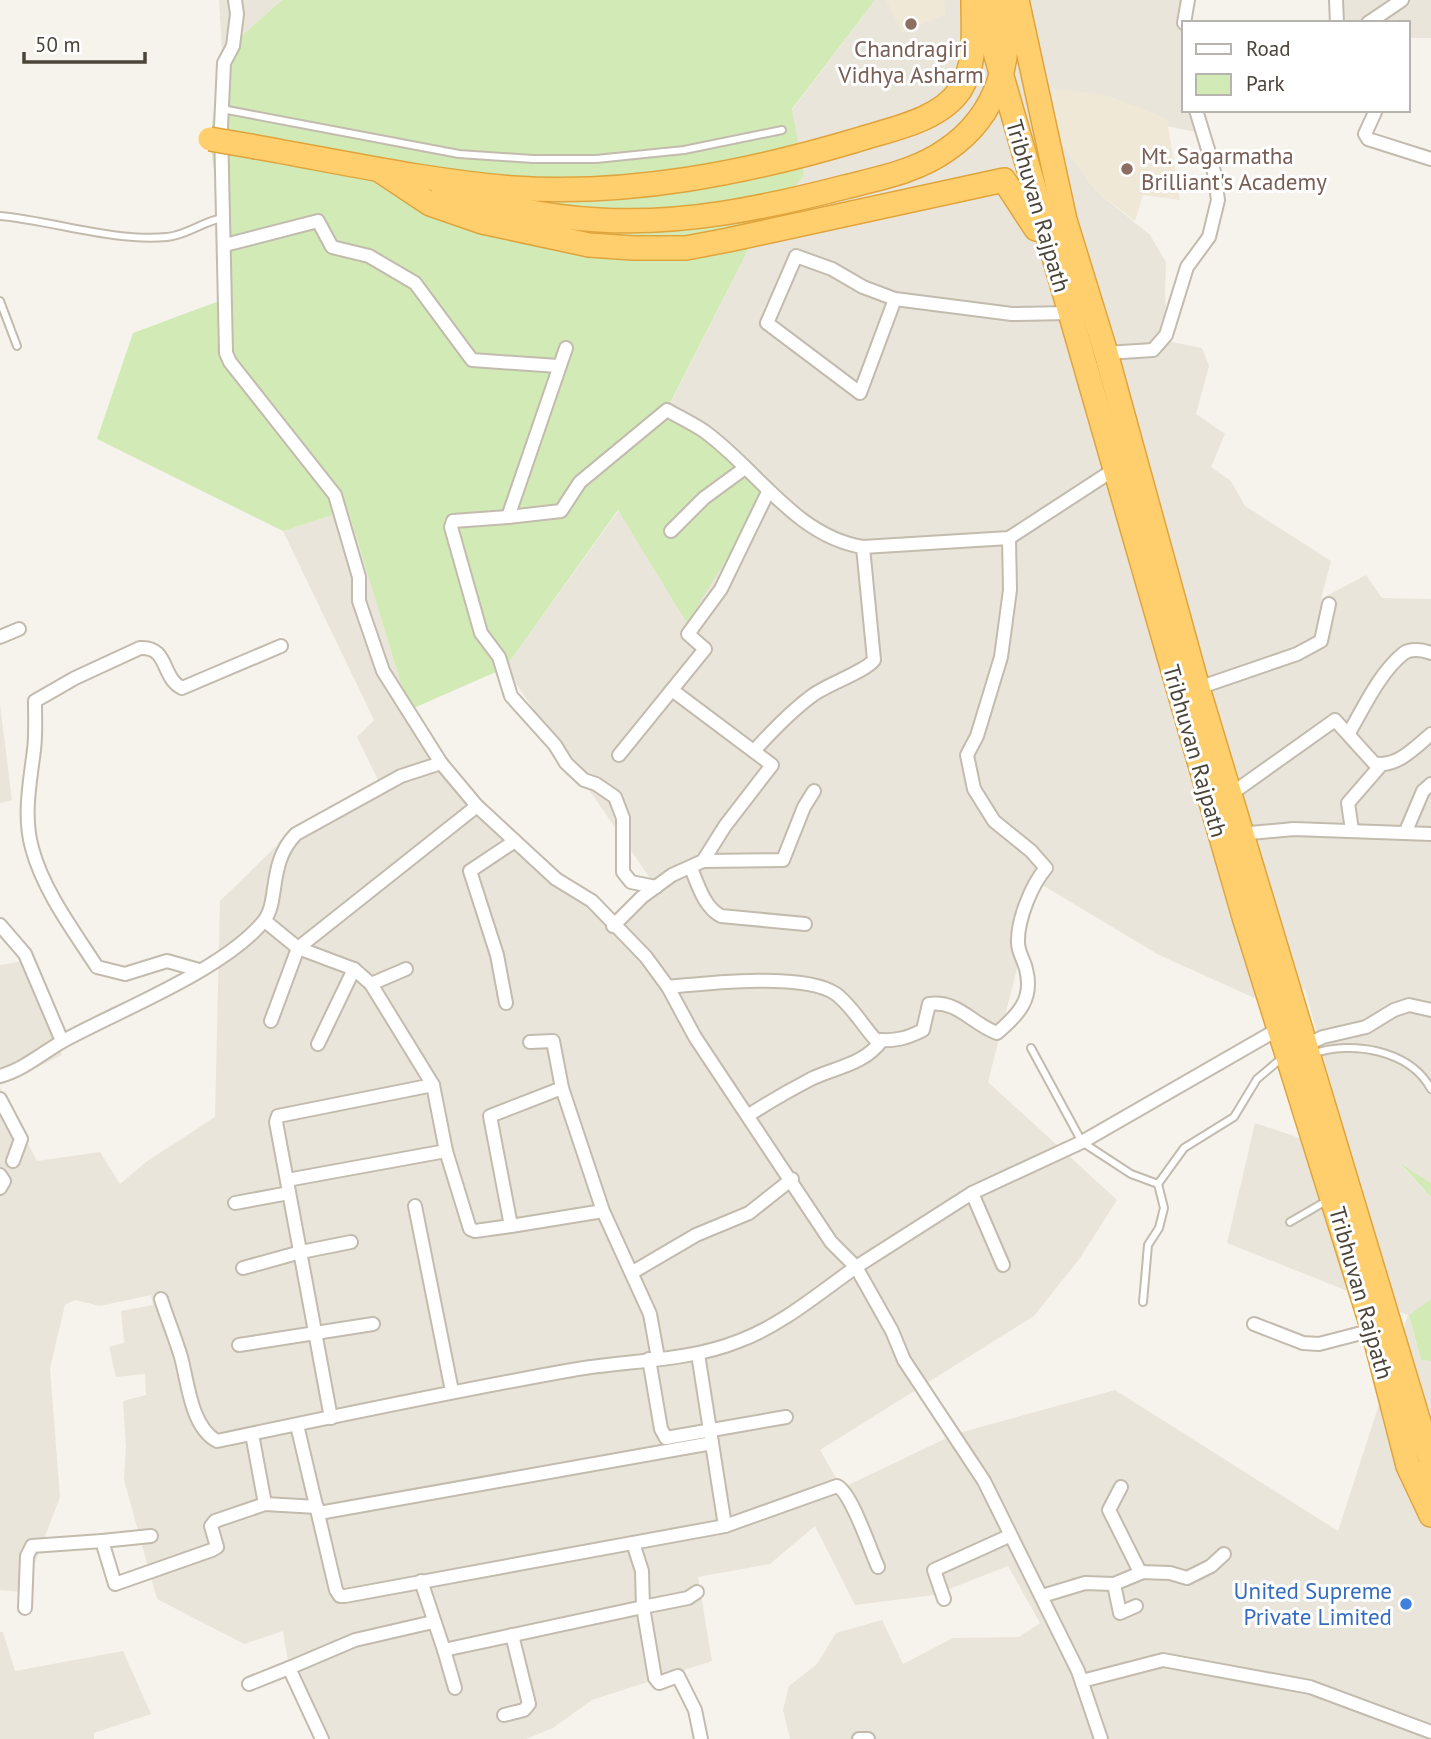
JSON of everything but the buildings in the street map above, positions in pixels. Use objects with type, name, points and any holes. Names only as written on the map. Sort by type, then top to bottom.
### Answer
[{"type":"highway","points":[[211,139],[513,188],[612,188],[785,162],[905,125],[942,108],[959,92],[973,59],[973,0]]},
{"type":"highway","name":"Tribhuvan Rajpath","points":[[980,0],[1070,313],[1124,465],[1231,794],[1232,836]]},
{"type":"highway","points":[[377,168],[526,214],[601,220],[680,218],[737,212],[795,200],[922,165],[963,138],[992,100],[1008,55],[1005,14],[1001,0]]},
{"type":"highway","name":"Tribhuvan Rajpath","points":[[1017,0],[1065,220],[1106,353],[1124,465],[1232,836],[1290,1025],[1301,1050],[1341,1196],[1408,1466],[1428,1505]]},
{"type":"highway","points":[[377,168],[430,204],[482,222],[589,245],[633,248],[686,248],[1004,180],[1034,225],[1059,276]]},
{"type":"highway","name":"Tribhuvan Rajpath","points":[[1341,1196],[1431,1462],[1428,1505]]},
{"type":"street","points":[[235,0],[237,14],[233,46],[224,63],[222,109],[226,353],[335,495],[359,577],[359,601],[383,671],[441,763],[477,806],[556,879],[592,901],[613,926],[646,957],[668,987],[695,1037],[792,1179],[831,1242],[856,1267],[892,1331],[904,1360],[984,1481],[1082,1681],[1101,1739]]},
{"type":"street","points":[[1184,21],[1188,0]]},
{"type":"street","points":[[1336,0],[1337,21]]},
{"type":"street","points":[[1371,21],[1402,0]]},
{"type":"street","points":[[1106,353],[1153,350],[1166,335],[1186,267],[1209,237],[1218,200],[1213,166],[1197,112]]},
{"type":"street","points":[[1375,112],[1365,134],[1368,139],[1431,159]]},
{"type":"street","points":[[225,245],[318,221],[332,247],[369,256],[415,283],[472,360],[558,366]]},
{"type":"street","points":[[895,299],[860,393],[767,323],[796,256],[832,269],[863,288],[895,299],[1012,314],[1070,313]]},
{"type":"street","points":[[508,517],[566,348]]},
{"type":"street","points":[[656,887],[631,882],[622,872],[622,818],[615,797],[596,784],[584,780],[566,763],[555,745],[511,696],[499,657],[481,633],[451,527],[453,522],[561,511],[580,482],[667,410],[705,432],[768,492],[817,528],[845,544],[863,547],[1009,538],[1124,465]]},
{"type":"street","points":[[671,531],[704,498],[745,468]]},
{"type":"street","points":[[619,755],[705,649],[688,634],[728,577],[768,492]]},
{"type":"street","points":[[668,987],[747,979],[824,987],[838,995],[876,1040],[896,1041],[923,1030],[929,1004],[938,1003],[959,1008],[979,1026],[997,1033],[1018,1015],[1029,995],[1027,970],[1017,944],[1022,919],[1036,879],[1046,867],[1031,850],[994,821],[974,789],[967,755],[976,736],[1001,657],[1010,590],[1009,538]]},
{"type":"street","points":[[754,751],[813,695],[841,678],[870,666],[874,660],[863,547]]},
{"type":"street","points":[[1198,688],[1297,654],[1321,641],[1329,604]]},
{"type":"street","points":[[0,637],[19,629]]},
{"type":"street","points":[[199,970],[167,961],[125,974],[97,967],[71,926],[44,878],[31,847],[29,793],[35,748],[35,701],[75,678],[140,648],[151,648],[159,653],[175,684],[182,688],[281,646]]},
{"type":"street","points":[[1349,733],[1376,688],[1403,653],[1410,650],[1431,653]]},
{"type":"street","points":[[613,926],[656,887],[697,864],[772,765],[673,690]]},
{"type":"street","points":[[1231,794],[1335,720],[1374,764],[1394,762],[1431,734]]},
{"type":"street","points":[[0,1076],[36,1060],[62,1041],[227,955],[265,921],[278,860],[285,845],[296,834],[401,776],[441,763]]},
{"type":"street","points":[[1352,830],[1348,803],[1381,765]]},
{"type":"street","points":[[1406,831],[1423,791],[1431,784]]},
{"type":"street","points":[[697,864],[783,860],[804,807],[814,791]]},
{"type":"street","points":[[271,1021],[298,948],[477,806]]},
{"type":"street","points":[[1232,836],[1294,829],[1431,834]]},
{"type":"street","points":[[506,1003],[497,955],[470,871],[515,841]]},
{"type":"street","points":[[697,864],[712,912],[722,916],[805,925]]},
{"type":"street","points":[[265,921],[298,948],[354,970],[372,984],[433,1084],[446,1151],[470,1229],[475,1231],[603,1211]]},
{"type":"street","points":[[0,925],[25,954],[62,1041]]},
{"type":"street","points":[[372,984],[406,969]]},
{"type":"street","points":[[318,1044],[354,970]]},
{"type":"street","points":[[1301,1050],[1366,1027],[1409,1005],[1431,1010]]},
{"type":"street","points":[[161,1299],[181,1358],[189,1396],[209,1437],[218,1441],[452,1391],[698,1354],[739,1341],[774,1324],[856,1267],[972,1193],[1082,1142],[1290,1025]]},
{"type":"street","points":[[749,1115],[785,1092],[814,1078],[829,1075],[874,1051],[882,1040]]},
{"type":"street","points":[[530,1042],[553,1041],[562,1088],[603,1211],[650,1314],[663,1435],[666,1438],[711,1437]]},
{"type":"street","points":[[331,1418],[276,1122],[278,1116],[433,1084]]},
{"type":"street","points":[[511,1226],[490,1116],[562,1088]]},
{"type":"street","points":[[0,1099],[20,1139],[13,1161]]},
{"type":"street","points":[[234,1203],[288,1187],[446,1151]]},
{"type":"street","points":[[0,1175],[4,1181],[0,1188]]},
{"type":"street","points":[[633,1272],[696,1235],[749,1213],[792,1179]]},
{"type":"street","points":[[972,1193],[1003,1265]]},
{"type":"street","points":[[415,1206],[452,1391]]},
{"type":"street","points":[[243,1268],[351,1242]]},
{"type":"street","points":[[239,1345],[373,1324]]},
{"type":"street","points":[[1254,1324],[1303,1343],[1319,1344],[1374,1330]]},
{"type":"street","points":[[698,1354],[725,1526]]},
{"type":"street","points":[[102,1541],[115,1584],[212,1550],[217,1547],[211,1526],[215,1521],[265,1504],[318,1510],[711,1437],[786,1417]]},
{"type":"street","points":[[297,1425],[340,1596],[725,1526],[837,1486],[842,1488],[855,1513],[878,1567]]},
{"type":"street","points":[[252,1434],[265,1504]]},
{"type":"street","points":[[1121,1487],[1109,1510],[1140,1572],[1143,1572]]},
{"type":"street","points":[[25,1608],[27,1556],[32,1546],[151,1536]]},
{"type":"street","points":[[944,1599],[934,1570],[1009,1536]]},
{"type":"street","points":[[633,1542],[642,1571],[643,1607],[655,1678],[659,1683],[678,1676],[695,1710],[701,1739]]},
{"type":"street","points":[[1042,1596],[1085,1583],[1114,1584],[1143,1572],[1170,1573],[1187,1578],[1211,1566],[1224,1554]]},
{"type":"street","points":[[421,1581],[455,1688]]},
{"type":"street","points":[[1114,1584],[1120,1613],[1136,1606]]},
{"type":"street","points":[[444,1650],[688,1598],[697,1592]]},
{"type":"street","points":[[249,1684],[355,1640],[433,1622]]},
{"type":"street","points":[[504,1715],[524,1710],[529,1704],[512,1635]]},
{"type":"street","points":[[1082,1681],[1163,1660],[1310,1687],[1431,1732]]},
{"type":"street","points":[[289,1668],[322,1739]]},
{"type":"street","points":[[859,1739],[868,1739]]},
{"type":"lane","points":[[222,109],[459,154],[533,159],[596,159],[684,150],[782,130]]},
{"type":"lane","points":[[0,216],[103,232],[165,237],[192,232],[225,217]]},
{"type":"lane","points":[[0,301],[17,346]]},
{"type":"lane","points":[[1031,1048],[1082,1142],[1131,1174],[1158,1184]]},
{"type":"lane","points":[[1158,1184],[1184,1149],[1234,1117],[1257,1079],[1301,1050],[1328,1048],[1390,1053],[1424,1076],[1431,1089]]},
{"type":"lane","points":[[1143,1302],[1148,1245],[1159,1228],[1164,1208],[1158,1184]]},
{"type":"lane","points":[[1290,1222],[1341,1196]]},
{"type":"shaded area","points":[[219,0],[282,0],[222,53]]},
{"type":"shaded area","points":[[875,0],[1186,0],[1186,21],[1182,21],[1182,112],[1193,112],[1196,132],[1166,126],[1054,89],[1051,129],[1096,191],[1150,235],[1166,262],[1165,300],[1172,342],[1202,348],[1209,366],[1196,414],[1225,434],[1211,467],[1231,481],[1245,506],[1331,561],[1321,599],[1366,575],[1382,598],[1431,599],[1431,1183],[1403,1167],[1431,1197],[1431,1299],[1409,1315],[1421,1360],[1431,1361],[1431,1739],[790,1739],[783,1710],[789,1686],[817,1664],[836,1633],[882,1620],[903,1664],[953,1638],[1019,1637],[1040,1623],[1008,1566],[934,1595],[855,1605],[815,1526],[770,1564],[698,1577],[712,1661],[592,1700],[553,1728],[526,1739],[325,1739],[289,1668],[283,1631],[244,1644],[157,1599],[124,1480],[126,1447],[123,1401],[146,1395],[145,1374],[116,1377],[109,1347],[124,1343],[121,1311],[153,1305],[151,1295],[100,1306],[75,1300],[65,1305],[50,1368],[60,1497],[24,1592],[0,1590],[0,1088],[37,1161],[100,1152],[120,1184],[146,1162],[215,1117],[220,901],[299,824],[379,782],[357,737],[374,720],[283,531],[348,510],[409,710],[441,763],[613,925],[656,887],[505,668],[619,510],[768,492],[667,410],[748,250],[804,175],[792,110]],"holes":[[[1039,883],[1159,955],[1259,1000],[1305,989],[1352,1163],[1294,1136],[1255,1123],[1227,1243],[1408,1315],[1338,1531],[1115,1390],[955,1434],[842,1488],[820,1450],[1034,1316],[1080,1258],[1117,1200],[988,1082]]]},
{"type":"shaded area","name":"Chandragiri Vidhya Asharm","points":[[886,0],[944,0],[946,14],[902,33]]},
{"type":"shaded area","points":[[1341,0],[1431,0],[1431,38],[1410,38],[1410,21],[1346,21]]},
{"type":"shaded area","name":"Mt. Sagarmatha Brilliant's Academy","points":[[1054,89],[1109,96],[1167,119],[1180,200],[1143,195],[1135,221],[1096,191],[1051,129]]},
{"type":"shaded area","points":[[0,704],[12,800],[0,803]]},
{"type":"shaded area","points":[[23,961],[62,1055],[0,1085],[0,965]]},
{"type":"shaded area","points":[[0,1632],[3,1632],[15,1671],[123,1651],[151,1714],[94,1733],[94,1739],[0,1739]]},
{"type":"green space","points":[[282,0],[875,0],[792,109],[804,175],[748,250],[667,409],[768,492],[687,623],[618,510],[505,668],[409,710],[348,510],[283,531],[97,439],[133,333],[230,297],[210,139],[222,53]]},
{"type":"green space","points":[[1401,1164],[1431,1183],[1431,1197]]},
{"type":"green space","points":[[1431,1299],[1431,1361],[1421,1360],[1409,1315]]},
{"type":"place","name":"Chandragiri Vidhya Asharm","points":[[911,24]]},
{"type":"place","name":"Mt. Sagarmatha Brilliant's Academy","points":[[1127,169]]},
{"type":"place","name":"United Supreme Private Limited","points":[[1406,1604]]}]
